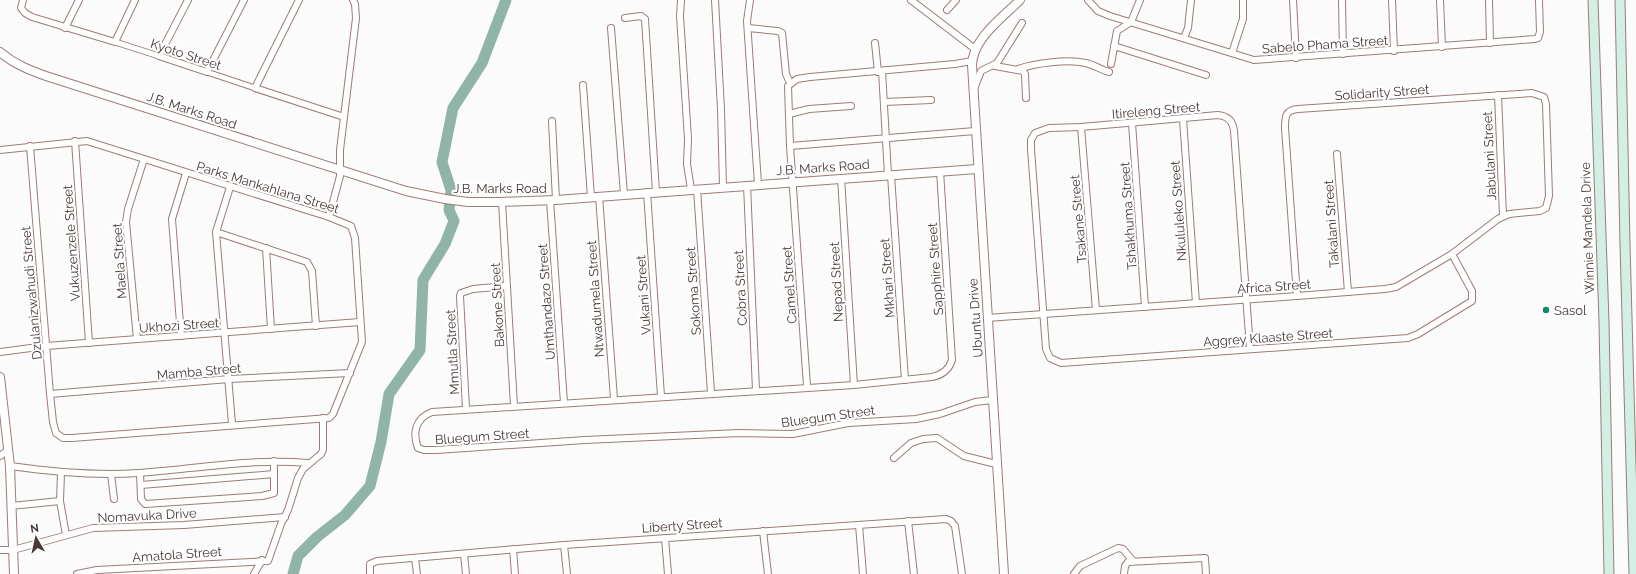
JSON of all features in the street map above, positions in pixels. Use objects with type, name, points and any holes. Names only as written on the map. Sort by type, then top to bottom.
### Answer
[{"type":"main road","name":"Winnie Mandela Drive","points":[[1593,0],[1604,322],[1609,574]]},
{"type":"main road","points":[[1620,0],[1632,378],[1634,574]]},
{"type":"street","name":"Kyoto Street","points":[[23,0],[20,5],[22,10],[32,17],[159,56],[344,117]]},
{"type":"street","points":[[65,28],[79,0]]},
{"type":"street","points":[[115,42],[135,0]]},
{"type":"street","points":[[159,56],[188,0]]},
{"type":"street","points":[[207,72],[244,0]]},
{"type":"street","points":[[255,88],[299,0]]},
{"type":"street","name":"Sokoma Street","points":[[682,0],[680,16],[688,139],[687,164],[694,189],[711,392]]},
{"type":"street","points":[[715,0],[722,128],[723,187]]},
{"type":"street","points":[[750,0],[748,28],[758,184]]},
{"type":"street","points":[[911,0],[975,49]]},
{"type":"street","points":[[947,10],[956,0]]},
{"type":"street","points":[[790,83],[797,79],[810,77],[880,72],[972,61],[975,49],[980,40],[1020,0]]},
{"type":"street","name":"Sabelo Phama Street","points":[[1088,0],[1098,11],[1254,60],[1394,51],[1538,38],[1540,32],[1539,0]]},
{"type":"street","points":[[1111,64],[1117,31],[1131,22],[1140,0]]},
{"type":"street","points":[[1184,38],[1188,28],[1191,0]]},
{"type":"street","points":[[1232,53],[1243,19],[1243,0]]},
{"type":"street","points":[[1294,0],[1296,58]]},
{"type":"street","points":[[1342,0],[1343,54]]},
{"type":"street","points":[[1392,0],[1394,51]]},
{"type":"street","points":[[1440,0],[1442,47]]},
{"type":"street","points":[[1489,0],[1490,43]]},
{"type":"street","points":[[329,217],[340,171],[344,117],[356,18],[356,1]]},
{"type":"street","points":[[625,18],[641,16],[645,19],[653,118],[656,192]]},
{"type":"street","points":[[995,66],[1022,23]]},
{"type":"street","points":[[611,28],[624,194]]},
{"type":"street","name":"Camel Street","points":[[748,28],[780,31],[783,40],[786,74],[790,83],[788,92],[790,146],[807,386]]},
{"type":"street","name":"Mkhari Street","points":[[875,43],[884,102],[905,380]]},
{"type":"street","points":[[1114,46],[1206,75]]},
{"type":"street","name":"J.B. Marks Road","points":[[0,52],[11,61],[33,72],[340,171],[406,191],[468,202],[553,200],[977,169]]},
{"type":"street","name":"Ubuntu Drive","points":[[972,61],[977,169],[1004,574]]},
{"type":"street","points":[[1018,69],[1038,64],[1078,62],[1109,72]]},
{"type":"street","points":[[973,90],[981,71],[995,66],[1018,69],[1023,71],[1025,74],[1026,98]]},
{"type":"street","name":"Ntwadumela Street","points":[[583,85],[614,399]]},
{"type":"street","name":"Solidarity Street","points":[[1297,296],[1285,128],[1285,115],[1287,112],[1298,109],[1498,95],[1540,94],[1546,100],[1549,201],[1546,208],[1540,211]]},
{"type":"street","name":"Jabulani Street","points":[[1498,95],[1503,216]]},
{"type":"street","points":[[884,102],[931,100]]},
{"type":"street","points":[[789,114],[810,109],[851,106]]},
{"type":"street","name":"Itireleng Street","points":[[1044,314],[1031,140],[1034,133],[1044,129],[1221,115],[1228,118],[1234,126],[1250,349]]},
{"type":"street","name":"Nkululeko Street","points":[[1183,119],[1196,303]]},
{"type":"street","name":"Umthandazo Street","points":[[552,121],[553,200],[564,403]]},
{"type":"street","name":"Tshakhuma Street","points":[[1132,123],[1145,306]]},
{"type":"street","name":"Tsakane Street","points":[[1082,127],[1096,310]]},
{"type":"street","points":[[790,146],[975,131]]},
{"type":"street","name":"Parks Mankahlana Street","points":[[0,150],[86,140],[348,224],[353,230],[355,238],[362,342],[337,408],[329,418],[323,418]]},
{"type":"street","name":"Vukuzenzele Street","points":[[75,141],[90,343]]},
{"type":"street","name":"Dzulanizwahudi Street","points":[[30,146],[50,394],[54,429],[59,436],[72,438],[232,424]]},
{"type":"street","name":"Takalani Street","points":[[1337,154],[1348,292]]},
{"type":"street","name":"Maela Street","points":[[137,339],[126,222],[128,210],[144,159]]},
{"type":"street","name":"Sapphire Street","points":[[940,172],[952,360],[950,366]]},
{"type":"street","points":[[181,336],[172,220],[186,173]]},
{"type":"street","name":"Nepad Street","points":[[841,178],[854,384]]},
{"type":"street","name":"Cobra Street","points":[[747,185],[756,390]]},
{"type":"street","points":[[230,187],[216,232],[232,424],[323,418],[323,450],[321,454],[308,463],[298,478],[285,517],[277,533],[270,558],[268,561],[262,560],[254,574]]},
{"type":"street","name":"Vukani Street","points":[[647,192],[660,396]]},
{"type":"street","name":"Bakone Street","points":[[502,202],[514,406]]},
{"type":"street","name":"Africa Street","points":[[987,318],[1297,296],[1396,287],[1452,254],[1503,216],[1540,211]]},
{"type":"street","points":[[216,232],[303,260],[310,266],[312,271],[316,326]]},
{"type":"street","points":[[266,248],[271,329]]},
{"type":"street","name":"Aggrey Klaaste Street","points":[[1044,314],[1046,349],[1050,358],[1061,363],[1401,339],[1414,336],[1472,300],[1472,291],[1452,254]]},
{"type":"street","name":"Mmutla Street","points":[[466,409],[460,296],[469,289],[507,286]]},
{"type":"street","name":"Ukhozi Street","points":[[0,352],[46,346],[360,322]]},
{"type":"street","name":"Bluegum Street","points":[[950,366],[944,373],[938,376],[905,380],[432,412],[423,415],[416,427],[415,439],[418,448],[424,450],[436,450],[585,440],[739,433],[793,434],[848,423],[916,419],[940,414],[975,402],[992,400]]},
{"type":"street","name":"Mamba Street","points":[[50,394],[229,379],[350,373]]},
{"type":"street","points":[[0,377],[10,466],[14,574]]},
{"type":"street","points":[[894,458],[911,443],[923,439],[937,438],[964,456],[996,464]]},
{"type":"street","points":[[0,456],[8,450]]},
{"type":"street","points":[[10,466],[61,473],[111,474],[140,473],[274,461],[308,463]]},
{"type":"street","points":[[140,473],[141,499],[145,504],[244,497],[272,494],[275,486],[274,461]]},
{"type":"street","points":[[61,473],[60,501],[66,535]]},
{"type":"street","points":[[111,474],[114,499]]},
{"type":"street","points":[[141,485],[274,474]]},
{"type":"street","points":[[11,506],[60,501]]},
{"type":"street","name":"Nomavuka Drive","points":[[0,550],[12,550],[66,535],[100,528],[184,525],[285,517]]},
{"type":"street","name":"Liberty Street","points":[[370,574],[370,564],[374,562],[415,558],[564,545],[946,519],[954,522],[962,574]]},
{"type":"street","points":[[908,521],[914,574]]},
{"type":"street","points":[[860,525],[863,574]]},
{"type":"street","points":[[763,531],[768,574]]},
{"type":"street","points":[[666,538],[668,574]]},
{"type":"street","points":[[564,545],[567,574]]},
{"type":"street","points":[[1074,574],[1080,566],[1118,548],[1123,549],[1133,561]]},
{"type":"street","points":[[512,549],[515,574]]},
{"type":"street","points":[[464,554],[466,574]]},
{"type":"street","points":[[415,558],[417,574]]},
{"type":"street","points":[[1124,574],[1126,564],[1133,561],[1205,558],[1206,574]]},
{"type":"street","name":"Amatola Street","points":[[77,574],[97,570],[262,560]]},
{"type":"waterway","points":[[293,574],[298,556],[317,537],[345,515],[370,486],[381,442],[389,394],[420,350],[423,280],[445,244],[454,221],[449,210],[451,190],[442,162],[453,108],[482,63],[506,0]]},
{"type":"place","name":"Sasol","points":[[1546,310]]}]
